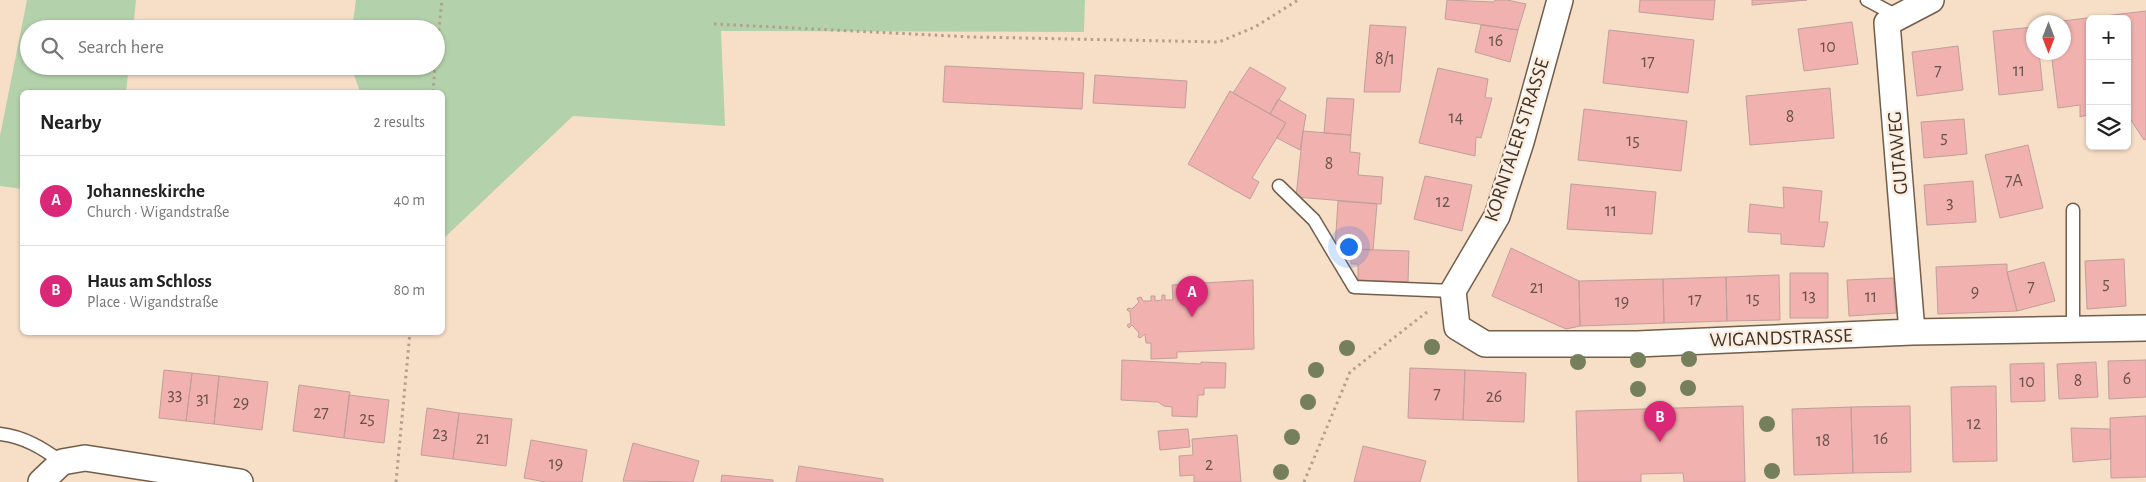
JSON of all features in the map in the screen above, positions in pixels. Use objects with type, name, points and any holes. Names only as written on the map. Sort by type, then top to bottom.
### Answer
[{"type":"street","name":"KORNTALER STRASSE","points":[[1453,291],[1497,216],[1521,142],[1560,0]]},
{"type":"street","points":[[1899,17],[1932,0]]},
{"type":"street","name":"GUTAWEG","points":[[1899,17],[1887,23],[1912,332]]},
{"type":"street","name":"WIGANDSTRASSE","points":[[1453,291],[1457,327],[1485,344],[1637,344],[1912,332],[2146,328]]},
{"type":"street","points":[[41,482],[62,462],[85,458],[240,482]]},
{"type":"lane","points":[[1867,0],[1899,17]]},
{"type":"lane","points":[[1279,186],[1314,220],[1354,287],[1453,291]]},
{"type":"lane","points":[[2073,329],[2074,210]]},
{"type":"lane","points":[[0,434],[16,436],[40,446],[62,462]]},
{"type":"path","points":[[440,20],[442,0]]},
{"type":"path","points":[[714,24],[972,37],[1219,42],[1255,27],[1298,0]]},
{"type":"path","points":[[433,90],[434,75]]},
{"type":"path","points":[[1304,482],[1350,372],[1453,291]]},
{"type":"path","points":[[396,482],[410,335]]},
{"type":"green space","points":[[27,0],[136,0],[134,20],[23,20]]},
{"type":"green space","points":[[356,0],[1085,0],[1084,32],[721,31],[725,126],[573,116],[445,237],[445,90],[359,90],[354,75],[445,75],[445,20],[353,20]]},
{"type":"green space","points":[[20,35],[20,75],[128,75],[126,90],[20,90],[20,189],[0,186],[0,136]]},
{"type":"building","points":[[1447,0],[1494,2],[1495,0],[1507,0],[1526,4],[1518,30],[1445,19]]},
{"type":"building","points":[[1640,0],[1715,0],[1713,20],[1639,12]]},
{"type":"building","points":[[1752,0],[1807,0],[1752,5]]},
{"type":"building","points":[[2146,11],[2146,139],[2144,140],[2131,120],[2131,15],[2113,15]]},
{"type":"building","points":[[2086,18],[2086,115],[2080,117],[2080,105],[2058,108],[2052,60],[2071,60],[2071,20]]},
{"type":"building","points":[[1852,22],[1858,64],[1804,71],[1798,29]]},
{"type":"building","points":[[1370,25],[1406,27],[1400,92],[1364,92]]},
{"type":"building","points":[[1481,25],[1518,30],[1510,62],[1475,52]]},
{"type":"building","points":[[2026,28],[2026,60],[2040,60],[2043,90],[1999,95],[1993,31]]},
{"type":"building","points":[[1609,30],[1694,40],[1688,93],[1603,83]]},
{"type":"building","points":[[1958,46],[1963,90],[1917,96],[1912,52]]},
{"type":"building","points":[[945,66],[1084,73],[1082,109],[943,102]]},
{"type":"building","points":[[1250,67],[1286,88],[1270,114],[1233,93]]},
{"type":"building","points":[[1438,68],[1488,79],[1485,98],[1492,98],[1481,138],[1476,137],[1475,156],[1419,143]]},
{"type":"building","points":[[1095,75],[1187,81],[1185,108],[1093,103]]},
{"type":"building","points":[[1830,88],[1834,138],[1750,145],[1746,96]]},
{"type":"building","points":[[1230,91],[1286,123],[1252,178],[1259,182],[1250,199],[1188,164]]},
{"type":"building","points":[[1327,98],[1354,99],[1351,135],[1324,133]]},
{"type":"building","points":[[1278,99],[1306,115],[1300,150],[1277,138],[1286,123],[1270,114]]},
{"type":"building","points":[[1584,109],[1687,121],[1681,171],[1578,160]]},
{"type":"building","points":[[1964,119],[1967,154],[1924,158],[1921,122]]},
{"type":"building","points":[[1303,131],[1351,135],[1350,152],[1360,153],[1358,175],[1383,177],[1381,204],[1296,197]]},
{"type":"building","points":[[2028,145],[2043,208],[2000,218],[1985,155]]},
{"type":"building","points":[[1425,176],[1472,185],[1462,231],[1414,219]]},
{"type":"building","points":[[1973,181],[1976,222],[1927,225],[1924,185]]},
{"type":"building","points":[[1571,184],[1656,192],[1652,234],[1567,229]]},
{"type":"building","points":[[1783,187],[1822,191],[1819,222],[1828,222],[1824,247],[1781,244],[1781,234],[1748,232],[1750,204],[1784,208]]},
{"type":"building","points":[[1338,201],[1377,204],[1373,250],[1335,248]]},
{"type":"building","points":[[1511,248],[1579,281],[1580,326],[1566,329],[1492,296]]},
{"type":"building","points":[[1351,249],[1409,251],[1408,282],[1358,280],[1358,264],[1351,264]]},
{"type":"building","points":[[2124,259],[2126,306],[2087,309],[2085,261]]},
{"type":"building","points":[[2044,262],[2055,301],[2017,311],[2007,272]]},
{"type":"building","points":[[2007,264],[2007,272],[2017,311],[1938,314],[1936,267]]},
{"type":"building","points":[[1790,273],[1828,273],[1828,318],[1790,318]]},
{"type":"building","points":[[1779,275],[1780,320],[1727,321],[1726,277]]},
{"type":"building","points":[[1726,277],[1727,321],[1664,323],[1663,279]]},
{"type":"building","points":[[1893,278],[1896,313],[1849,316],[1847,280]]},
{"type":"building","points":[[1663,279],[1664,323],[1580,326],[1579,281]]},
{"type":"building","points":[[1253,280],[1254,349],[1177,352],[1177,358],[1151,359],[1151,343],[1146,343],[1145,334],[1140,338],[1138,337],[1139,333],[1132,325],[1129,328],[1127,325],[1131,323],[1130,312],[1127,310],[1128,308],[1132,309],[1139,302],[1137,298],[1141,297],[1143,301],[1151,301],[1151,296],[1155,296],[1155,301],[1162,300],[1162,295],[1165,295],[1165,300],[1173,300],[1172,285]]},
{"type":"building","points":[[1122,360],[1201,364],[1201,362],[1226,363],[1225,388],[1204,388],[1204,395],[1198,395],[1197,417],[1172,416],[1172,407],[1164,406],[1158,402],[1121,400]]},
{"type":"building","points":[[2146,360],[2146,397],[2109,399],[2108,361]]},
{"type":"building","points":[[2096,362],[2098,397],[2059,399],[2057,364]]},
{"type":"building","points":[[2044,363],[2045,401],[2011,402],[2010,364]]},
{"type":"building","points":[[1410,368],[1465,370],[1463,420],[1408,418]]},
{"type":"building","points":[[164,370],[192,373],[186,421],[159,418]]},
{"type":"building","points":[[1465,370],[1526,373],[1524,422],[1463,420]]},
{"type":"building","points":[[192,373],[219,376],[214,424],[186,421]]},
{"type":"building","points":[[219,376],[268,382],[262,430],[214,424]]},
{"type":"building","points":[[299,385],[350,392],[344,438],[293,431]]},
{"type":"building","points":[[1996,386],[1997,461],[1953,462],[1951,387]]},
{"type":"building","points":[[349,395],[389,400],[384,443],[344,438]]},
{"type":"building","points":[[1743,406],[1745,482],[1684,482],[1683,473],[1641,474],[1641,482],[1578,482],[1576,411]]},
{"type":"building","points":[[1910,406],[1911,472],[1853,473],[1851,407]]},
{"type":"building","points":[[1851,407],[1853,473],[1794,475],[1792,409]]},
{"type":"building","points":[[427,408],[459,413],[453,459],[421,455]]},
{"type":"building","points":[[459,413],[512,419],[506,466],[453,459]]},
{"type":"building","points":[[2146,416],[2146,477],[2111,478],[2110,418]]},
{"type":"building","points":[[2071,428],[2110,429],[2111,459],[2073,462]]},
{"type":"building","points":[[1188,429],[1190,447],[1160,450],[1158,431]]},
{"type":"building","points":[[1237,435],[1241,482],[1194,482],[1194,475],[1180,476],[1179,456],[1193,455],[1192,439]]},
{"type":"building","points":[[531,440],[587,450],[582,482],[546,482],[524,478]]},
{"type":"building","points":[[633,443],[699,461],[693,482],[623,481]]},
{"type":"building","points":[[1363,446],[1426,461],[1420,482],[1354,482]]},
{"type":"building","points":[[799,466],[883,479],[883,482],[796,482]]},
{"type":"building","points":[[722,475],[773,480],[773,482],[721,482]]},
{"type":"place","name":"Johanneskirche","points":[[1192,317]]},
{"type":"place","name":"Haus am Schloss","points":[[1660,442]]}]
